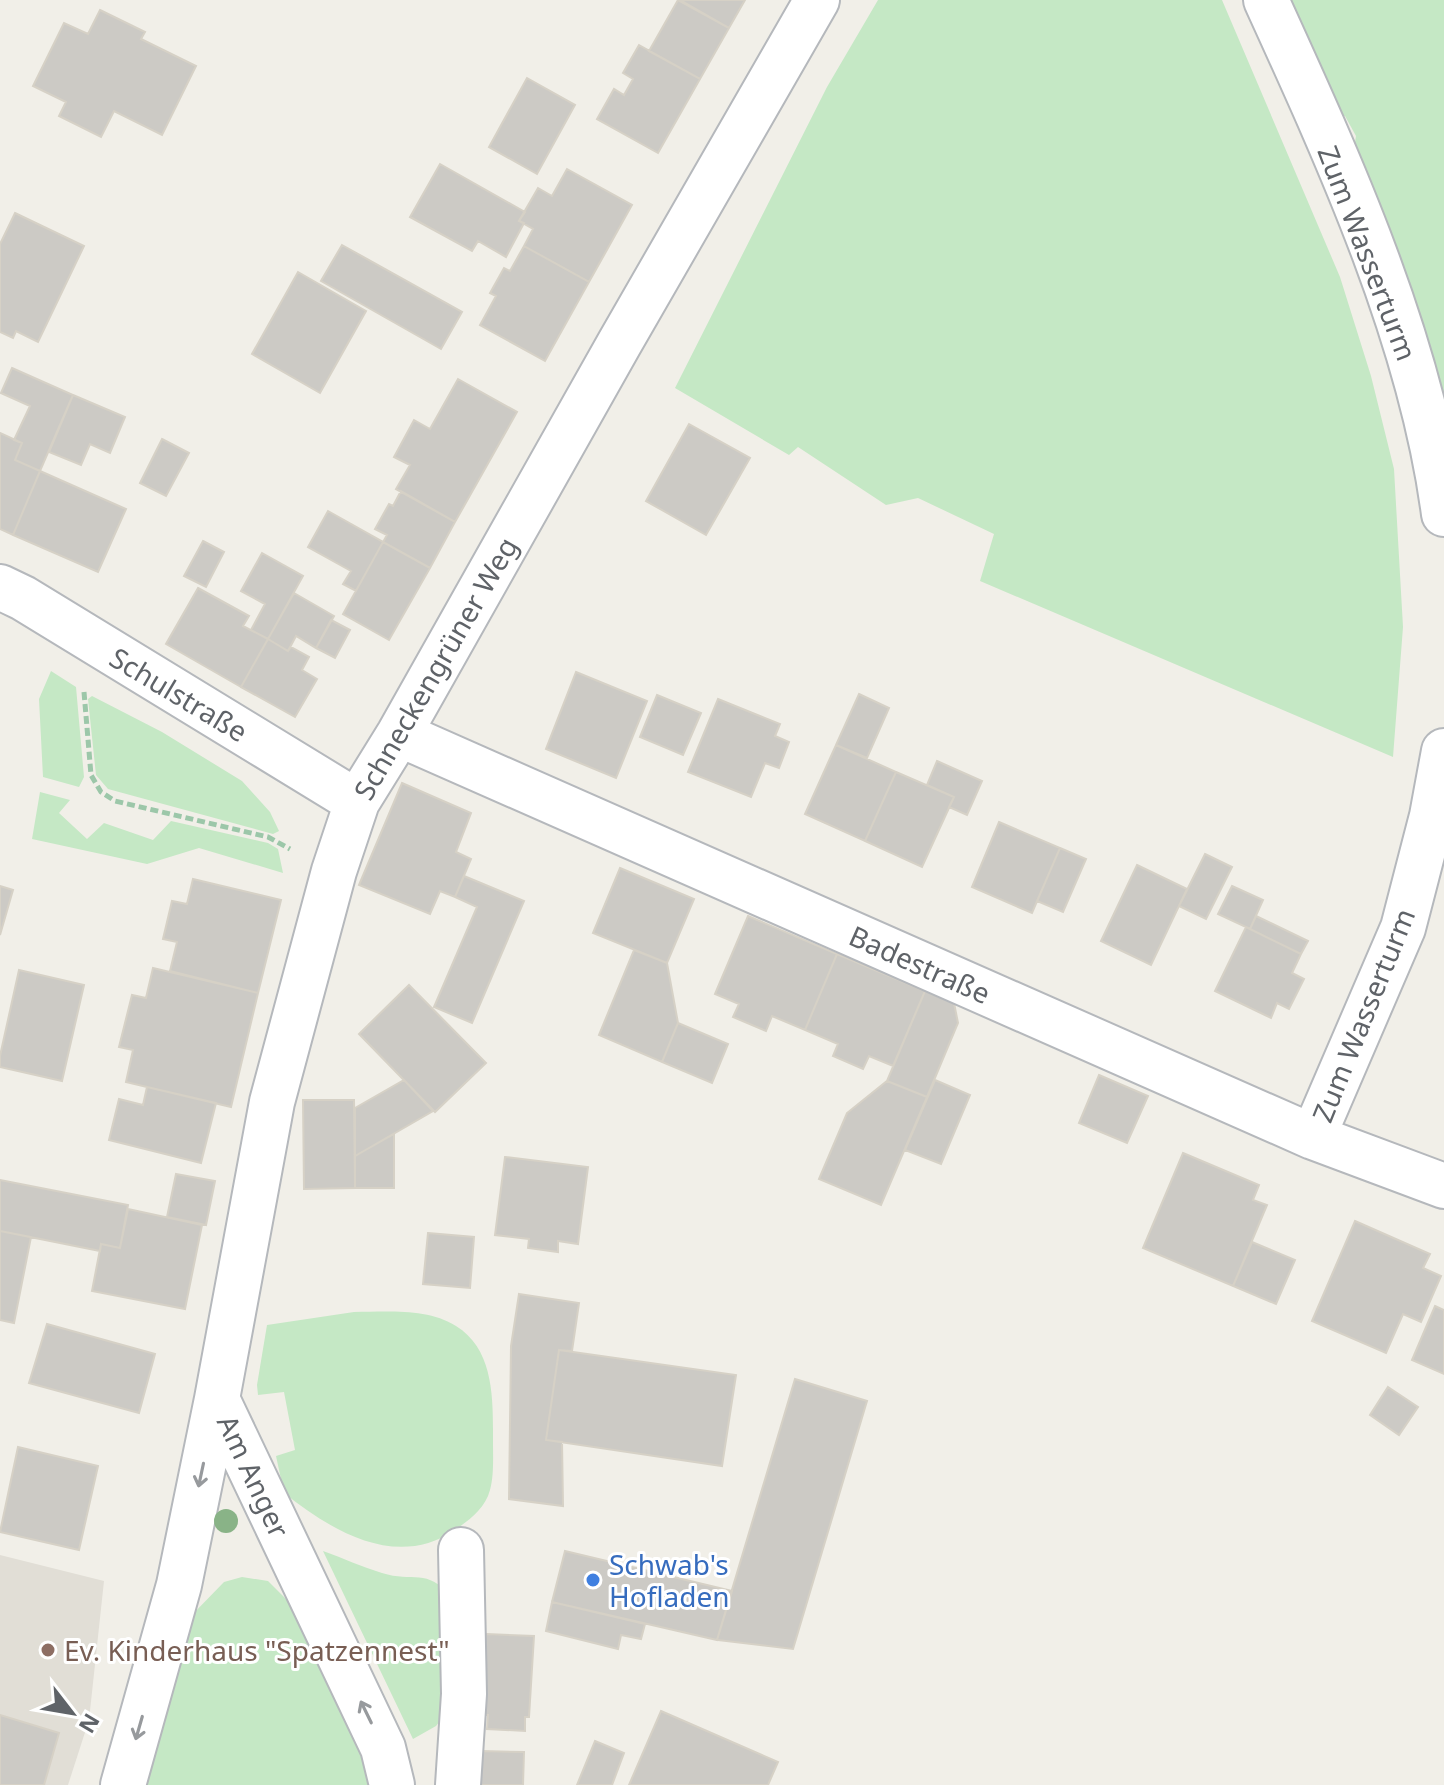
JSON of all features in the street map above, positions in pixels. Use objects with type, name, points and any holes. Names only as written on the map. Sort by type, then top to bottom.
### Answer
[{"type":"street","name":"Schneckengrüner Weg","points":[[217,1399],[272,1102],[334,871],[357,802],[399,734],[817,0]]},
{"type":"street","name":"Zum Wasserturm","points":[[1266,0],[1362,222],[1406,349],[1438,471],[1444,514]]},
{"type":"street","name":"Schulstraße","points":[[0,587],[23,598],[357,802]]},
{"type":"street","name":"Badestraße","points":[[399,734],[1313,1137],[1444,1186]]},
{"type":"street","name":"Zum Wasserturm","points":[[1313,1137],[1403,928],[1432,816],[1444,751]]},
{"type":"street","name":"Am Anger","points":[[123,1785],[179,1585],[217,1399]]},
{"type":"street","name":"Am Anger","points":[[217,1399],[383,1748],[392,1785]]},
{"type":"street","points":[[458,1785],[464,1694],[461,1550]]},
{"type":"path","points":[[99,646],[83,695],[91,775],[101,792],[115,801],[268,837],[334,871]]},
{"type":"shaded area","name":"Ev. Kinderhaus \"Spatzennest\"","points":[[0,1555],[104,1581],[89,1720],[68,1785],[0,1785]]},
{"type":"green space","points":[[878,0],[1222,0],[1340,277],[1371,376],[1394,469],[1403,627],[1393,757],[980,581],[994,534],[918,498],[886,505],[798,447],[789,455],[675,388],[827,87]]},
{"type":"green space","points":[[1280,0],[1444,0],[1444,448],[1351,166],[1356,136],[1345,116],[1336,117]]},
{"type":"green space","points":[[51,671],[76,687],[84,777],[79,787],[43,777],[39,699]]},
{"type":"green space","points":[[92,696],[162,732],[242,781],[270,812],[279,831],[273,834],[108,789],[96,775],[88,699]]},
{"type":"green space","points":[[40,792],[70,800],[59,813],[87,839],[104,823],[153,840],[171,821],[268,843],[278,849],[283,873],[199,848],[147,864],[32,839]]},
{"type":"green space","points":[[354,1312],[406,1312],[445,1320],[469,1336],[485,1362],[493,1410],[490,1490],[471,1518],[433,1541],[410,1546],[388,1546],[365,1541],[323,1520],[284,1493],[276,1456],[295,1450],[284,1392],[258,1395],[267,1325]]},
{"type":"green space","points":[[323,1551],[393,1576],[427,1579],[451,1597],[444,1716],[436,1726],[413,1739]]},
{"type":"green space","points":[[242,1577],[268,1581],[296,1609],[380,1785],[141,1785],[189,1618],[224,1582]]},
{"type":"building","points":[[678,0],[729,28],[700,79],[649,51]]},
{"type":"building","points":[[680,0],[745,0],[729,28]]},
{"type":"building","points":[[100,10],[145,32],[141,39],[196,66],[162,135],[114,111],[101,137],[59,116],[66,102],[33,86],[64,23],[88,34]]},
{"type":"building","points":[[639,45],[700,79],[658,153],[597,119],[614,89],[624,95],[633,79],[623,73]]},
{"type":"building","points":[[527,78],[575,105],[537,174],[489,147]]},
{"type":"building","points":[[440,164],[525,212],[519,221],[524,223],[506,257],[478,241],[472,251],[410,217]]},
{"type":"building","points":[[567,169],[632,205],[589,282],[524,246],[533,229],[519,221],[538,188],[552,196]]},
{"type":"building","points":[[15,213],[84,246],[38,342],[16,331],[13,338],[0,332],[0,244]]},
{"type":"building","points":[[342,245],[462,312],[441,349],[321,281]]},
{"type":"building","points":[[524,246],[589,282],[545,361],[480,325],[496,296],[490,293],[504,268],[510,271]]},
{"type":"building","points":[[298,272],[366,311],[320,393],[252,354]]},
{"type":"building","points":[[12,368],[73,395],[40,471],[15,460],[22,443],[14,440],[30,406],[1,393]]},
{"type":"building","points":[[458,379],[517,412],[455,522],[396,489],[410,465],[394,457],[414,420],[430,429]]},
{"type":"building","points":[[73,395],[125,417],[110,453],[90,444],[81,465],[49,452]]},
{"type":"building","points":[[689,424],[750,458],[706,535],[646,501]]},
{"type":"building","points":[[0,433],[22,443],[15,460],[40,471],[13,535],[0,529]]},
{"type":"building","points":[[162,439],[189,453],[166,496],[140,483]]},
{"type":"building","points":[[40,471],[126,509],[98,572],[13,535]]},
{"type":"building","points":[[401,491],[455,522],[430,568],[383,542],[387,535],[375,529],[389,504],[393,506]]},
{"type":"building","points":[[328,511],[383,542],[356,591],[343,584],[351,571],[308,547]]},
{"type":"building","points":[[203,541],[224,552],[206,587],[184,576]]},
{"type":"building","points":[[383,542],[430,568],[389,640],[343,614]]},
{"type":"building","points":[[262,553],[303,576],[268,639],[251,630],[265,604],[241,591]]},
{"type":"building","points":[[198,588],[249,616],[243,626],[268,639],[241,687],[166,644]]},
{"type":"building","points":[[294,593],[334,616],[316,648],[296,636],[288,651],[268,639]]},
{"type":"building","points":[[331,620],[350,630],[335,658],[316,648]]},
{"type":"building","points":[[268,639],[288,651],[291,647],[309,657],[302,670],[317,679],[295,717],[241,687]]},
{"type":"building","points":[[576,672],[647,701],[616,778],[546,749]]},
{"type":"building","points":[[859,694],[889,708],[867,758],[836,745]]},
{"type":"building","points":[[657,695],[701,713],[683,755],[640,737]]},
{"type":"building","points":[[718,699],[780,724],[775,736],[789,742],[779,768],[765,763],[751,797],[688,772]]},
{"type":"building","points":[[836,745],[896,772],[865,841],[805,814]]},
{"type":"building","points":[[937,761],[982,781],[967,815],[949,807],[954,797],[927,785]]},
{"type":"building","points":[[896,772],[954,797],[922,867],[865,841]]},
{"type":"building","points":[[402,783],[471,813],[456,852],[471,859],[455,897],[440,891],[430,914],[359,885]]},
{"type":"building","points":[[999,822],[1060,848],[1032,913],[972,887]]},
{"type":"building","points":[[1060,848],[1086,859],[1063,912],[1037,901]]},
{"type":"building","points":[[1205,854],[1232,867],[1206,919],[1179,906]]},
{"type":"building","points":[[1137,865],[1187,889],[1151,965],[1101,941]]},
{"type":"building","points":[[620,868],[694,899],[667,963],[593,933]]},
{"type":"building","points":[[464,876],[524,901],[472,1023],[434,1007],[477,907],[455,897]]},
{"type":"building","points":[[193,879],[281,900],[258,993],[170,971],[177,942],[163,939],[172,901],[187,904]]},
{"type":"building","points":[[0,886],[13,890],[0,935]]},
{"type":"building","points":[[1232,886],[1263,900],[1250,929],[1218,914]]},
{"type":"building","points":[[748,916],[837,954],[805,1030],[772,1016],[766,1031],[733,1017],[739,1004],[715,994]]},
{"type":"building","points":[[1256,916],[1308,941],[1301,954],[1250,929]]},
{"type":"building","points":[[1246,927],[1301,954],[1292,973],[1304,979],[1289,1009],[1277,1003],[1271,1018],[1215,991]]},
{"type":"building","points":[[634,950],[667,963],[678,1023],[662,1062],[599,1035]]},
{"type":"building","points":[[837,954],[925,991],[893,1066],[869,1056],[863,1069],[833,1056],[838,1044],[805,1030]]},
{"type":"building","points":[[153,968],[258,993],[231,1107],[126,1082],[133,1050],[119,1047],[132,995],[146,998]]},
{"type":"building","points":[[19,970],[84,985],[62,1081],[0,1067]]},
{"type":"building","points":[[409,985],[486,1063],[435,1112],[359,1034]]},
{"type":"building","points":[[925,991],[954,1003],[958,1023],[927,1097],[887,1081]]},
{"type":"building","points":[[678,1023],[728,1044],[712,1083],[662,1062]]},
{"type":"building","points":[[1099,1075],[1148,1096],[1127,1143],[1079,1123]]},
{"type":"building","points":[[404,1080],[433,1111],[355,1156],[355,1108]]},
{"type":"building","points":[[935,1080],[970,1095],[941,1164],[905,1150]]},
{"type":"building","points":[[887,1081],[927,1097],[881,1205],[819,1179],[847,1113]]},
{"type":"building","points":[[147,1087],[216,1103],[201,1163],[109,1140],[119,1099],[143,1105]]},
{"type":"building","points":[[303,1100],[354,1100],[355,1188],[304,1189]]},
{"type":"building","points":[[394,1134],[394,1188],[355,1188],[355,1156]]},
{"type":"building","points":[[1183,1153],[1259,1185],[1253,1200],[1267,1205],[1233,1286],[1143,1248]]},
{"type":"building","points":[[505,1157],[588,1167],[578,1244],[558,1241],[558,1252],[528,1248],[529,1239],[495,1235]]},
{"type":"building","points":[[176,1174],[215,1181],[206,1225],[167,1217]]},
{"type":"building","points":[[0,1180],[128,1205],[120,1248],[101,1244],[100,1251],[0,1231]]},
{"type":"building","points":[[128,1209],[202,1225],[185,1309],[92,1291],[101,1244],[120,1248]]},
{"type":"building","points":[[1355,1221],[1430,1254],[1423,1268],[1441,1276],[1421,1322],[1403,1314],[1386,1353],[1312,1321]]},
{"type":"building","points":[[0,1231],[31,1237],[14,1323],[0,1320]]},
{"type":"building","points":[[428,1233],[474,1237],[470,1288],[423,1284]]},
{"type":"building","points":[[1252,1242],[1295,1260],[1276,1304],[1233,1286]]},
{"type":"building","points":[[519,1294],[579,1303],[572,1351],[559,1350],[546,1440],[562,1442],[563,1506],[509,1499],[511,1346]]},
{"type":"building","points":[[1435,1306],[1444,1310],[1444,1374],[1412,1360]]},
{"type":"building","points":[[47,1324],[155,1354],[139,1413],[29,1383]]},
{"type":"building","points":[[559,1350],[736,1375],[722,1466],[546,1440]]},
{"type":"building","points":[[795,1379],[867,1401],[793,1649],[717,1640]]},
{"type":"building","points":[[1388,1387],[1418,1407],[1399,1435],[1370,1415]]},
{"type":"building","points":[[18,1447],[98,1466],[79,1550],[0,1532]]},
{"type":"building","points":[[565,1551],[732,1591],[717,1640],[552,1602]]},
{"type":"building","points":[[552,1602],[645,1624],[641,1639],[621,1635],[618,1649],[546,1631]]},
{"type":"building","points":[[486,1634],[534,1636],[529,1717],[525,1717],[525,1731],[487,1729],[488,1715],[481,1715]]},
{"type":"building","points":[[661,1711],[778,1762],[768,1785],[629,1785]]},
{"type":"building","points":[[0,1715],[59,1733],[44,1785],[0,1785]]},
{"type":"building","points":[[595,1741],[624,1753],[612,1785],[577,1785]]},
{"type":"building","points":[[481,1751],[524,1752],[523,1785],[479,1785]]},
{"type":"place","name":"Schwab's Hofladen","points":[[593,1580]]},
{"type":"place","name":"Ev. Kinderhaus \"Spatzennest\"","points":[[48,1650]]}]
